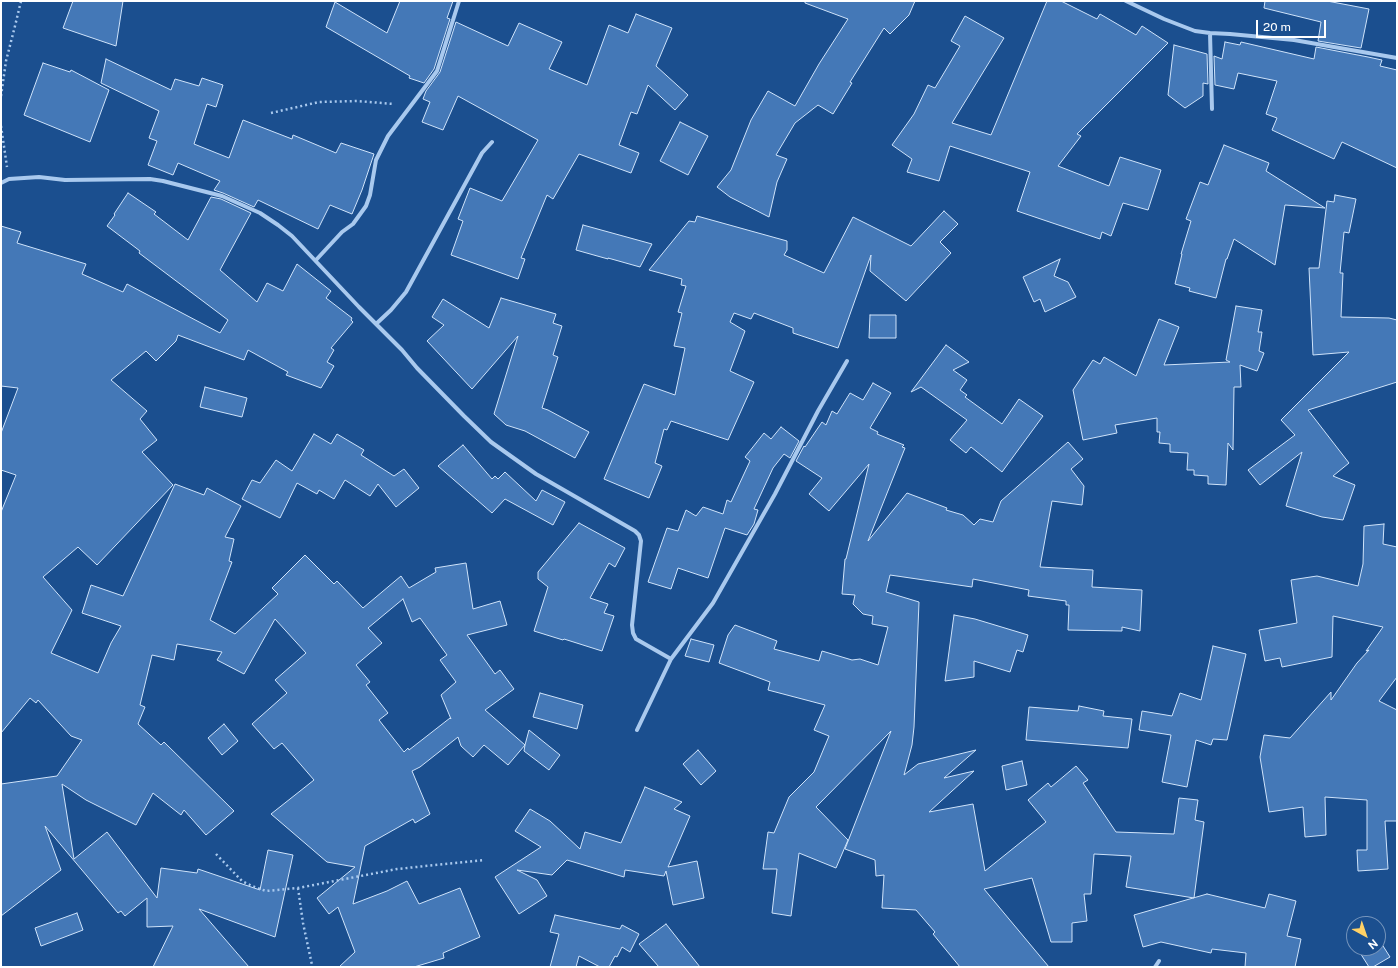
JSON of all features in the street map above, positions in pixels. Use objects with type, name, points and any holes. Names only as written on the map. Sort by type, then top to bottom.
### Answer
[{"type":"street","points":[[316,260],[342,232],[353,224],[366,206],[370,195],[376,160],[388,136],[437,71],[459,1]]},
{"type":"street","points":[[1126,1],[1179,25],[1210,34],[1230,34],[1294,40],[1397,58]]},
{"type":"street","points":[[1210,34],[1212,109]]},
{"type":"street","points":[[376,324],[391,310],[406,292],[482,153],[492,142]]},
{"type":"street","points":[[1,183],[9,179],[38,177],[65,180],[150,179],[164,181],[222,196],[260,213],[292,236],[316,260],[338,286],[490,442],[536,474],[635,531],[639,535],[641,541],[632,626],[633,633],[636,639],[671,660]]},
{"type":"street","points":[[637,730],[671,660],[713,603],[847,361]]},
{"type":"street","points":[[1155,967],[1159,961]]},
{"type":"path","points":[[1,96],[6,61],[21,1]]},
{"type":"path","points":[[271,113],[319,102],[357,101],[387,105],[412,103]]},
{"type":"path","points":[[1,126],[9,179]]},
{"type":"path","points":[[216,854],[242,881],[266,891],[298,888],[397,869],[484,860]]},
{"type":"path","points":[[298,888],[303,923],[312,965]]},
{"type":"building","points":[[73,1],[123,1],[116,46],[63,28]]},
{"type":"building","points":[[400,1],[453,1],[447,18],[450,19],[434,69],[424,83],[409,78],[410,76],[326,27],[335,2],[387,33]]},
{"type":"building","points":[[805,1],[915,1],[909,15],[890,34],[884,28],[850,82],[852,83],[833,114],[818,105],[795,123],[776,155],[787,159],[777,182],[769,217],[730,197],[717,187],[731,170],[751,120],[768,91],[795,106],[819,64],[848,19],[805,3]]},
{"type":"building","points":[[1047,1],[1061,1],[1097,19],[1100,14],[1136,35],[1142,26],[1168,43],[1077,134],[1081,136],[1058,166],[1109,186],[1120,157],[1161,170],[1148,210],[1123,203],[1111,236],[1102,232],[1100,239],[1017,211],[1030,172],[950,146],[939,181],[907,172],[912,159],[892,145],[914,114],[928,85],[935,88],[960,46],[951,41],[965,16],[1004,38],[952,123],[991,135]]},
{"type":"building","points":[[1265,1],[1327,1],[1369,9],[1361,48],[1318,41],[1321,22],[1264,8]]},
{"type":"building","points":[[636,14],[672,28],[656,66],[688,95],[675,110],[648,85],[637,114],[631,112],[619,145],[639,153],[631,173],[579,154],[553,199],[547,195],[521,258],[525,259],[518,279],[451,255],[463,221],[458,219],[470,188],[502,201],[538,140],[458,96],[443,130],[422,122],[430,102],[423,99],[426,91],[440,72],[456,22],[508,46],[519,23],[562,42],[549,69],[587,85],[609,25],[628,33]]},
{"type":"building","points":[[1225,42],[1240,45],[1241,42],[1314,59],[1316,47],[1382,60],[1380,66],[1397,70],[1397,168],[1342,142],[1334,159],[1272,130],[1277,118],[1266,114],[1277,81],[1238,73],[1234,89],[1215,85],[1214,56],[1222,59]]},
{"type":"building","points":[[1174,45],[1207,54],[1208,84],[1203,83],[1203,96],[1185,108],[1168,95]]},
{"type":"building","points":[[106,59],[171,90],[175,79],[199,86],[202,78],[223,85],[216,107],[207,104],[194,144],[229,158],[243,120],[292,139],[293,135],[336,153],[341,143],[374,154],[352,214],[330,205],[318,229],[258,200],[254,207],[214,190],[220,181],[178,163],[173,175],[148,165],[157,141],[149,138],[159,111],[101,83]]},
{"type":"building","points":[[43,63],[70,72],[71,70],[109,90],[90,142],[24,115]]},
{"type":"building","points":[[680,122],[708,136],[688,175],[660,161]]},
{"type":"building","points":[[1224,145],[1269,163],[1266,171],[1325,208],[1285,205],[1275,265],[1234,239],[1226,259],[1216,298],[1189,291],[1190,288],[1175,284],[1181,254],[1191,221],[1186,219],[1200,182],[1208,185]]},
{"type":"building","points":[[128,193],[156,212],[154,214],[188,240],[211,197],[221,199],[251,213],[220,270],[257,302],[267,283],[283,291],[297,264],[331,291],[326,298],[352,318],[351,320],[353,322],[331,348],[334,350],[327,362],[334,366],[321,388],[286,375],[288,372],[248,350],[244,360],[178,335],[176,341],[156,361],[146,351],[111,380],[147,411],[140,419],[157,440],[142,452],[173,485],[97,565],[78,547],[43,577],[72,610],[51,653],[98,673],[111,643],[121,626],[82,613],[91,585],[123,596],[175,484],[204,495],[207,488],[241,506],[225,537],[234,539],[229,561],[232,562],[210,620],[235,634],[278,594],[272,588],[305,555],[334,584],[337,581],[363,608],[401,576],[409,588],[436,572],[435,568],[466,563],[473,609],[500,601],[507,625],[467,635],[495,674],[500,670],[514,689],[485,710],[525,745],[508,765],[484,745],[473,757],[461,746],[458,737],[420,767],[412,771],[430,814],[415,823],[413,819],[365,846],[353,904],[387,891],[407,881],[419,904],[460,888],[480,937],[443,953],[444,958],[414,967],[339,967],[355,952],[338,907],[329,914],[317,898],[355,867],[327,862],[271,814],[314,780],[282,743],[274,749],[252,724],[287,693],[275,680],[306,653],[275,619],[244,674],[217,660],[222,652],[177,644],[174,660],[152,655],[140,705],[145,707],[138,724],[161,745],[164,742],[234,811],[206,835],[184,810],[181,815],[153,793],[136,825],[86,800],[62,784],[74,859],[107,832],[157,898],[161,868],[197,873],[198,869],[260,890],[268,850],[293,855],[275,937],[199,909],[249,967],[153,967],[173,926],[147,927],[147,898],[125,916],[121,911],[118,913],[45,826],[61,870],[1,916],[1,784],[57,776],[82,740],[71,736],[38,700],[36,703],[30,698],[1,733],[1,512],[16,475],[1,470],[1,433],[18,388],[1,386],[1,226],[21,232],[17,243],[86,264],[82,274],[123,292],[127,284],[220,333],[228,320],[139,253],[140,251],[107,226],[115,215],[114,214]],"holes":[[[403,599],[412,622],[420,618],[447,655],[440,660],[456,682],[441,695],[451,719],[450,718],[409,750],[408,748],[404,752],[379,720],[388,713],[366,685],[370,682],[356,665],[382,643],[368,628]]]},
{"type":"building","points":[[1335,195],[1356,199],[1349,233],[1344,232],[1340,273],[1343,273],[1341,317],[1389,318],[1397,320],[1397,382],[1308,410],[1349,463],[1333,476],[1355,485],[1343,520],[1322,517],[1286,506],[1302,452],[1260,485],[1248,470],[1295,435],[1281,420],[1349,352],[1313,355],[1309,268],[1319,268],[1327,201],[1334,202]]},
{"type":"building","points":[[944,211],[958,224],[940,242],[951,253],[906,301],[870,271],[871,255],[838,348],[793,333],[793,328],[754,313],[751,319],[734,313],[730,322],[745,331],[730,371],[754,382],[728,440],[671,421],[667,430],[664,429],[655,463],[662,466],[649,498],[604,479],[644,384],[675,395],[685,348],[674,346],[682,313],[678,312],[686,286],[681,285],[682,279],[649,270],[689,221],[695,222],[697,216],[787,241],[787,250],[784,255],[824,273],[853,217],[911,246]]},
{"type":"building","points":[[583,225],[652,244],[640,267],[608,259],[576,250]]},
{"type":"building","points":[[1060,259],[1054,276],[1068,282],[1076,297],[1045,312],[1040,299],[1034,302],[1023,277]]},
{"type":"building","points":[[501,298],[556,314],[553,323],[562,326],[553,355],[558,357],[542,408],[589,432],[575,458],[525,431],[506,425],[494,414],[518,336],[472,389],[427,341],[444,325],[432,317],[443,299],[489,328]]},
{"type":"building","points":[[1236,306],[1262,310],[1258,332],[1262,332],[1259,351],[1264,353],[1257,371],[1240,365],[1241,387],[1234,387],[1233,450],[1228,443],[1226,485],[1208,484],[1208,476],[1194,475],[1194,470],[1187,470],[1188,453],[1170,452],[1170,444],[1159,443],[1160,432],[1157,432],[1157,418],[1115,425],[1117,433],[1083,440],[1073,390],[1093,360],[1100,364],[1104,357],[1136,376],[1159,319],[1179,327],[1164,365],[1230,362],[1226,360]]},
{"type":"building","points":[[870,315],[896,315],[896,338],[869,338]]},
{"type":"building","points":[[946,345],[969,362],[953,370],[967,380],[960,390],[967,395],[965,397],[1002,424],[1019,399],[1043,416],[1002,472],[971,447],[966,453],[950,440],[967,420],[921,387],[911,392]]},
{"type":"building","points":[[873,383],[891,393],[870,428],[878,432],[877,434],[904,445],[902,447],[905,448],[868,541],[907,493],[947,508],[946,510],[963,515],[974,525],[980,519],[993,522],[1001,501],[1068,442],[1083,459],[1071,469],[1084,486],[1082,505],[1052,501],[1040,567],[1093,570],[1092,587],[1142,590],[1140,631],[1122,627],[1122,631],[1068,630],[1069,605],[1066,605],[1066,601],[1028,596],[1029,590],[973,579],[972,587],[890,575],[886,592],[919,602],[914,727],[912,745],[904,775],[918,764],[976,750],[944,778],[974,771],[929,812],[973,804],[985,871],[1046,822],[1028,800],[1048,783],[1051,787],[1076,766],[1088,780],[1083,783],[1116,832],[1174,834],[1179,798],[1198,800],[1195,820],[1204,822],[1194,898],[1126,887],[1131,856],[1094,854],[1091,894],[1084,894],[1087,921],[1072,923],[1072,942],[1051,942],[1032,878],[984,889],[1049,967],[960,967],[933,934],[935,932],[916,910],[882,908],[884,875],[876,876],[875,860],[845,849],[891,731],[816,807],[848,840],[836,868],[799,853],[791,916],[772,913],[777,869],[763,869],[768,832],[774,833],[789,797],[814,772],[829,736],[814,730],[825,705],[768,690],[770,682],[719,663],[728,635],[735,625],[777,641],[774,649],[819,661],[822,651],[852,660],[860,659],[878,665],[888,627],[872,624],[873,616],[863,614],[853,604],[855,595],[842,594],[845,559],[869,464],[829,511],[809,494],[822,478],[796,461],[804,446],[805,447],[822,422],[826,425],[832,411],[837,414],[850,393],[863,400]]},
{"type":"building","points":[[205,387],[247,398],[242,417],[200,407]]},
{"type":"building","points":[[781,427],[799,441],[790,458],[784,454],[773,468],[754,509],[758,510],[754,524],[747,535],[725,528],[708,578],[678,568],[671,589],[648,582],[667,528],[678,531],[686,510],[696,516],[703,507],[723,514],[727,500],[731,502],[750,461],[745,457],[764,433],[771,439]]},
{"type":"building","points":[[314,434],[331,444],[337,434],[364,450],[361,455],[394,476],[404,469],[419,488],[396,507],[378,484],[370,496],[345,480],[334,499],[319,490],[317,494],[297,483],[280,518],[242,499],[252,480],[260,483],[276,460],[292,471]]},
{"type":"building","points":[[463,445],[492,479],[495,476],[498,479],[505,472],[536,501],[542,490],[565,502],[553,525],[505,499],[492,513],[438,466]]},
{"type":"building","points":[[579,523],[625,548],[615,567],[609,563],[590,598],[608,604],[604,613],[614,616],[602,651],[534,631],[548,587],[538,579],[538,572]]},
{"type":"building","points":[[1384,524],[1383,544],[1397,547],[1397,677],[1379,701],[1397,710],[1397,821],[1385,821],[1388,869],[1358,871],[1357,850],[1367,850],[1367,800],[1325,797],[1326,835],[1305,837],[1303,807],[1269,812],[1260,757],[1264,735],[1290,738],[1331,692],[1331,700],[1357,663],[1369,650],[1366,651],[1383,627],[1333,616],[1332,657],[1282,667],[1280,658],[1265,661],[1259,630],[1297,623],[1291,580],[1317,576],[1358,586],[1363,564],[1364,526]]},
{"type":"building","points":[[954,615],[975,619],[1028,635],[1023,652],[1017,650],[1010,672],[974,661],[974,677],[945,681]]},
{"type":"building","points":[[691,639],[714,645],[709,662],[685,656]]},
{"type":"building","points":[[1213,646],[1246,654],[1227,740],[1213,739],[1211,745],[1196,740],[1187,787],[1162,782],[1171,735],[1139,730],[1142,711],[1172,716],[1180,693],[1201,700]]},
{"type":"building","points":[[540,693],[583,705],[577,729],[533,717]]},
{"type":"building","points":[[1079,706],[1104,711],[1103,716],[1132,719],[1128,748],[1026,740],[1029,707],[1078,711]]},
{"type":"building","points":[[224,724],[238,741],[222,755],[208,738]]},
{"type":"building","points":[[529,730],[560,755],[549,770],[524,751]]},
{"type":"building","points":[[698,750],[716,771],[701,785],[683,764]]},
{"type":"building","points":[[1022,761],[1027,785],[1006,790],[1002,766]]},
{"type":"building","points":[[645,787],[682,802],[674,809],[690,816],[668,867],[697,861],[704,898],[673,905],[666,871],[664,876],[625,870],[624,877],[567,860],[552,875],[517,870],[537,880],[547,896],[519,914],[495,877],[541,847],[515,831],[530,809],[550,821],[580,849],[585,832],[621,843]]},
{"type":"building","points":[[1207,894],[1265,908],[1269,894],[1296,901],[1287,936],[1301,939],[1295,967],[1245,967],[1246,953],[1212,949],[1211,953],[1161,942],[1143,947],[1134,915]]},
{"type":"building","points":[[77,913],[83,930],[41,946],[35,928]]},
{"type":"building","points":[[555,915],[620,929],[622,925],[639,934],[630,952],[622,947],[617,957],[615,956],[609,967],[600,967],[579,956],[576,967],[550,967],[559,934],[550,932]]},
{"type":"building","points":[[666,924],[700,967],[659,967],[639,944]]},
{"type":"building","points":[[1386,951],[1390,957],[1373,967],[1369,967],[1362,956],[1386,956]]}]
